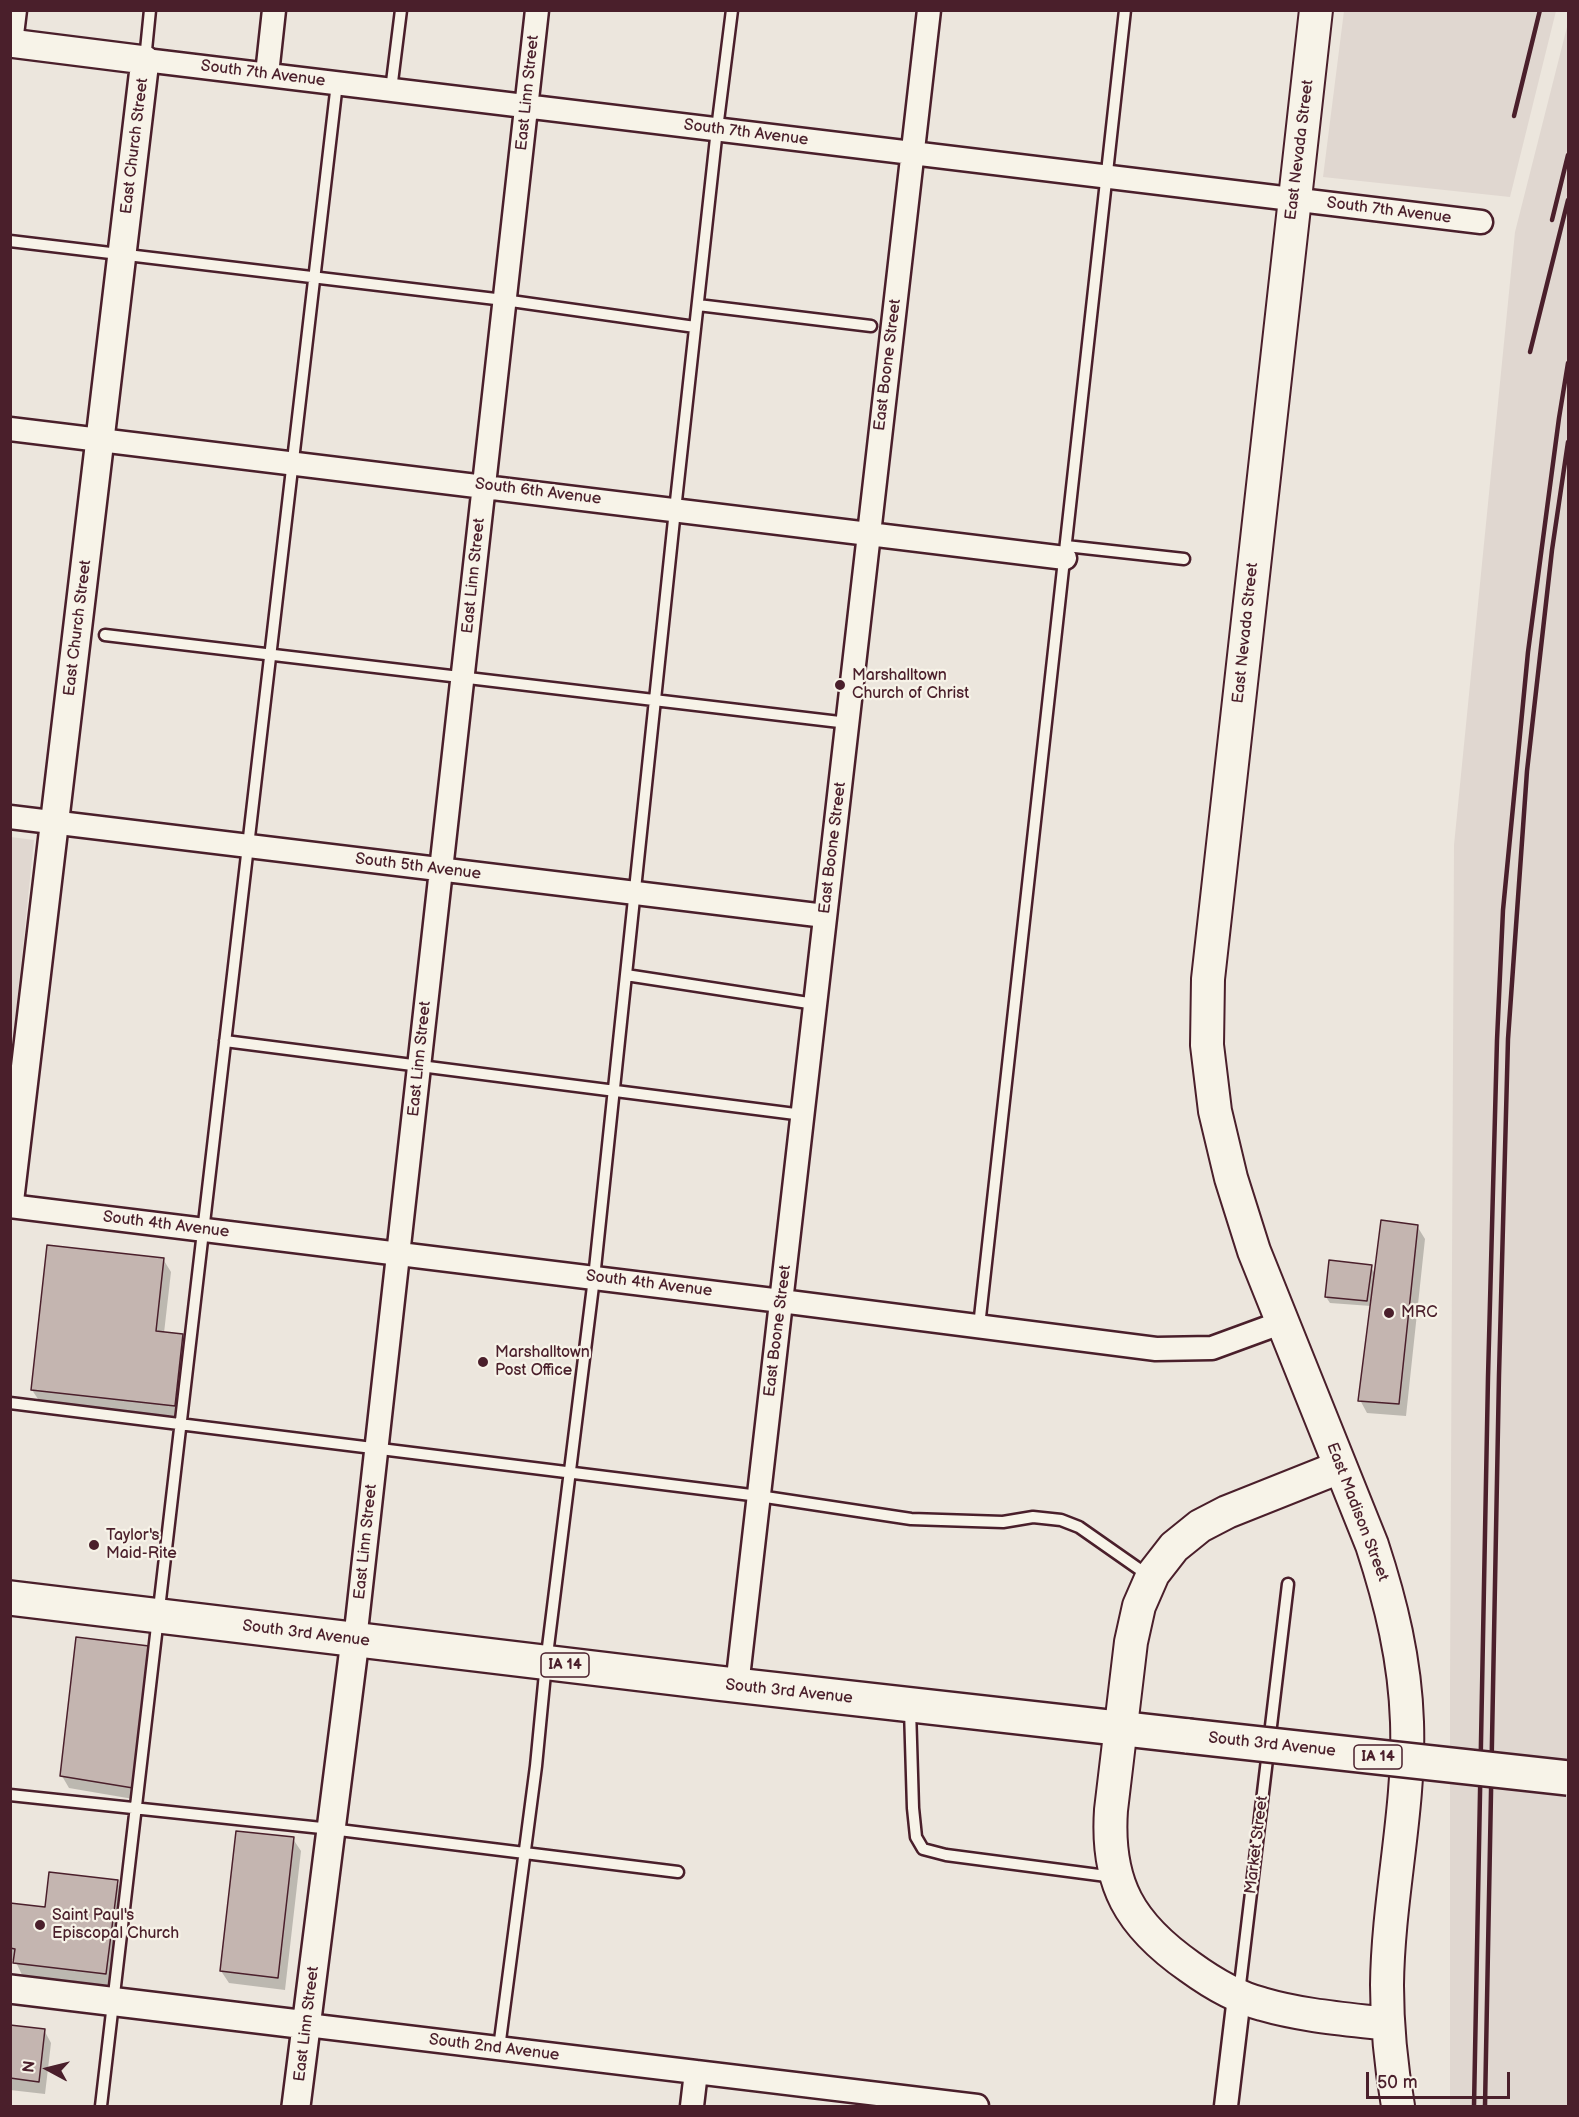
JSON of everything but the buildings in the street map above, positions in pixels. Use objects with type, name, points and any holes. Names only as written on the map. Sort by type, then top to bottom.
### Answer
[{"type":"main road","name":"East Nevada Street","points":[[1254,1251],[1231,1178],[1215,1111],[1207,1045],[1208,979],[1316,10]]},
{"type":"main road","name":"East Madison Street","points":[[1254,1251],[1372,1545],[1388,1593],[1399,1641],[1405,1680],[1407,1725],[1405,1786],[1387,1983],[1388,2024],[1398,2106]]},
{"type":"main road","points":[[1340,1467],[1227,1512],[1200,1526],[1174,1548],[1151,1578],[1139,1606],[1131,1642],[1109,1832],[1117,1877],[1128,1904],[1145,1930],[1206,1979],[1239,1996],[1301,2014],[1388,2024]]},
{"type":"main road","name":"South 3rd Avenue","points":[[10,1598],[737,1686],[1569,1778]]},
{"type":"street","points":[[11,43],[15,10]]},
{"type":"street","points":[[267,74],[274,10]]},
{"type":"street","name":"East Linn Street","points":[[296,2106],[355,1640],[537,10]]},
{"type":"street","name":"East Boone Street","points":[[737,1686],[929,10]]},
{"type":"street","name":"South 7th Avenue","points":[[11,43],[1481,222]]},
{"type":"street","name":"East Church Street","points":[[10,1197],[145,60]]},
{"type":"street","name":"South 6th Avenue","points":[[10,429],[484,485],[869,535],[1065,552]]},
{"type":"street","name":"South 5th Avenue","points":[[10,817],[825,916]]},
{"type":"street","name":"South 4th Avenue","points":[[10,1206],[1156,1349],[1212,1348],[1283,1322]]},
{"type":"street","name":"South 2nd Avenue","points":[[10,1989],[976,2106]]},
{"type":"street","name":"Market Street","points":[[1226,2106],[1239,1996]]},
{"type":"street","points":[[692,2106],[696,2072]]},
{"type":"lane","points":[[145,60],[150,10]]},
{"type":"lane","points":[[392,90],[401,10]]},
{"type":"lane","points":[[499,2048],[536,1766],[546,1663],[594,1278],[675,510],[732,10]]},
{"type":"lane","points":[[979,1326],[1125,10]]},
{"type":"lane","points":[[101,2106],[337,83]]},
{"type":"lane","points":[[10,241],[504,300],[695,327]]},
{"type":"lane","points":[[698,305],[871,326]]},
{"type":"lane","points":[[1065,552],[1184,559]]},
{"type":"lane","points":[[105,635],[848,723]]},
{"type":"lane","points":[[626,975],[815,1004]]},
{"type":"lane","points":[[225,1041],[803,1115]]},
{"type":"lane","points":[[10,1403],[759,1496],[910,1519],[1003,1522],[1034,1517],[1060,1520],[1079,1527],[1151,1578]]},
{"type":"lane","name":"Market Street","points":[[1239,1996],[1288,1584]]},
{"type":"lane","points":[[910,1705],[913,1808],[916,1837],[923,1849],[946,1855],[1117,1877]]},
{"type":"lane","points":[[10,1795],[331,1829],[678,1872]]},
{"type":"shaded area","points":[[1344,11],[1556,11],[1510,197],[1323,177]]},
{"type":"shaded area","points":[[1568,23],[1568,2106],[1450,2106],[1454,845],[1515,232]]},
{"type":"shaded area","points":[[10,837],[34,840],[11,1061]]},
{"type":"railway","points":[[1514,116],[1540,10]]},
{"type":"railway","points":[[1552,220],[1568,155]]},
{"type":"railway","points":[[1530,352],[1568,200]]},
{"type":"railway","points":[[1474,2106],[1488,1377],[1497,1040],[1503,910],[1528,652],[1568,363]]},
{"type":"railway","points":[[1485,2106],[1508,1039],[1527,771],[1552,550],[1568,442]]},
{"type":"place","name":"Marshalltown Church of Christ","points":[[840,685]]},
{"type":"place","name":"MRC","points":[[1389,1313]]},
{"type":"place","name":"Marshalltown Post Office","points":[[483,1362]]},
{"type":"place","name":"Taylor's Maid-Rite","points":[[94,1545]]},
{"type":"place","name":"Saint Paul's Episcopal Church","points":[[40,1925]]}]
